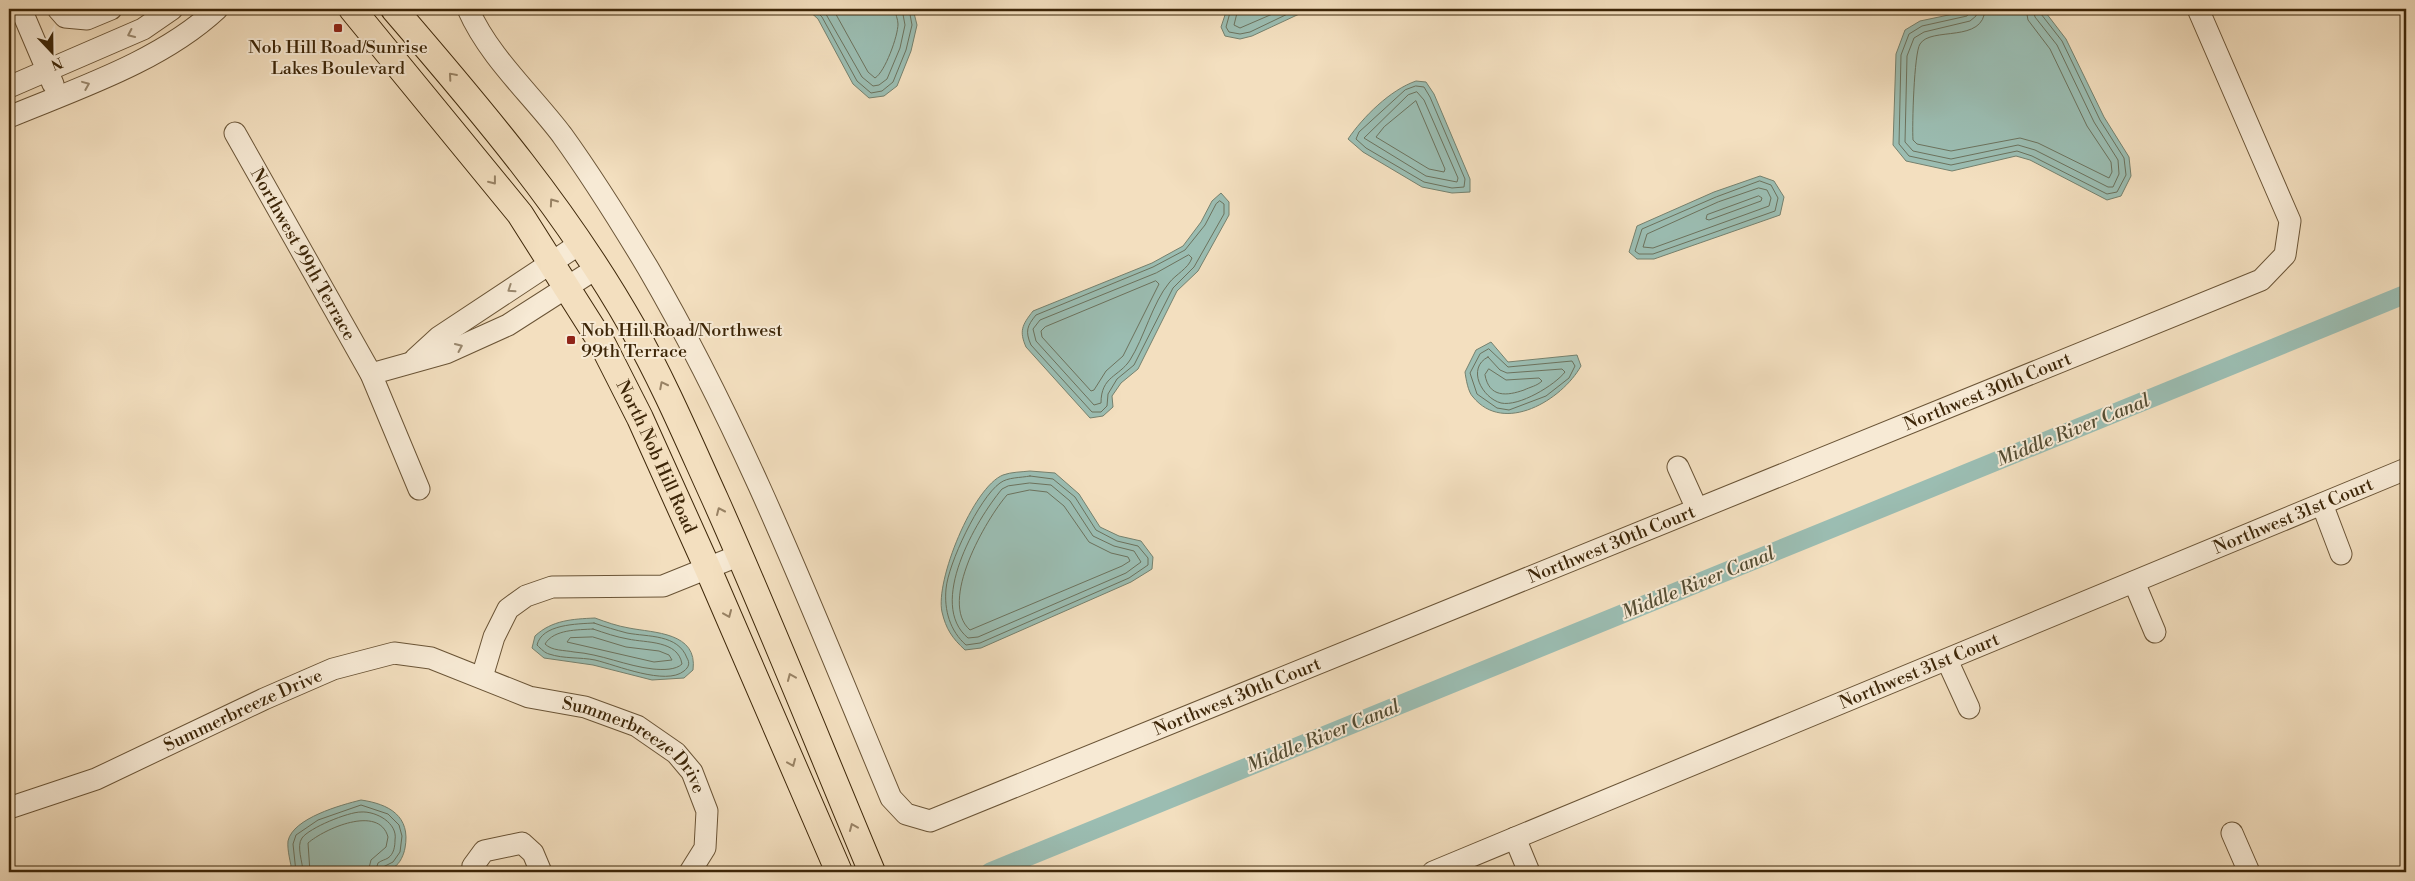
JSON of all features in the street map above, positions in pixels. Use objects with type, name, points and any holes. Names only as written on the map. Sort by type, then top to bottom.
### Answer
[{"type":"main road","name":"North Nob Hill Road","points":[[352,9],[469,149],[520,214],[603,345],[640,418],[708,569],[839,872]]},
{"type":"main road","name":"North Nob Hill Road","points":[[394,9],[488,118],[549,196],[597,268],[633,328],[670,400],[740,556],[872,872]]},
{"type":"street","points":[[21,9],[57,96]]},
{"type":"street","points":[[58,9],[65,17],[87,19],[111,9]]},
{"type":"street","points":[[9,87],[142,29],[172,9]]},
{"type":"street","points":[[9,116],[122,70],[156,52],[217,9]]},
{"type":"street","name":"Northwest 30th Court","points":[[468,9],[478,31],[562,136],[623,226],[682,328],[752,470],[818,621],[891,798],[906,814],[930,821],[2261,280],[2285,255],[2290,221],[2198,9]]},
{"type":"street","name":"Northwest 99th Terrace","points":[[235,133],[371,374],[419,489]]},
{"type":"street","points":[[413,361],[439,337],[581,243]]},
{"type":"street","points":[[371,374],[446,353],[508,326],[597,268]]},
{"type":"street","points":[[1678,467],[1697,509]]},
{"type":"street","name":"Northwest 31st Court","points":[[1433,872],[2406,469]]},
{"type":"street","points":[[2322,504],[2341,554]]},
{"type":"street","points":[[482,677],[494,637],[508,609],[526,596],[552,587],[663,586],[740,556]]},
{"type":"street","points":[[2134,582],[2154,632]]},
{"type":"street","name":"Summerbreeze Drive","points":[[9,808],[96,779],[255,703],[333,670],[394,653],[431,658],[482,677],[529,698],[585,708],[637,726],[676,753],[692,772],[707,811],[705,848],[690,872]]},
{"type":"street","points":[[1947,660],[1970,708]]},
{"type":"street","points":[[2232,833],[2249,872]]},
{"type":"street","points":[[1515,838],[1529,872]]},
{"type":"street","points":[[476,872],[473,866],[484,850],[522,843],[533,853],[541,872]]},
{"type":"water","points":[[807,9],[913,9],[917,25],[911,51],[897,86],[884,96],[869,98],[853,84],[818,19]]},
{"type":"water","points":[[1227,9],[1310,9],[1252,36],[1240,39],[1225,36],[1221,27]]},
{"type":"water","points":[[1977,9],[2043,9],[2066,39],[2104,117],[2129,157],[2131,176],[2121,196],[2107,200],[2030,160],[2016,156],[1952,171],[1906,161],[1893,145],[1896,54],[1905,30],[1920,21]]},
{"type":"water","points":[[1416,81],[1426,82],[1434,94],[1470,179],[1470,192],[1452,193],[1422,187],[1363,152],[1348,139],[1378,105],[1406,85]]},
{"type":"water","points":[[1760,176],[1774,181],[1784,197],[1780,215],[1654,259],[1637,259],[1629,252],[1637,226],[1714,192]]},
{"type":"water","points":[[1221,193],[1229,202],[1229,215],[1198,271],[1177,291],[1138,369],[1121,383],[1112,396],[1113,407],[1103,416],[1090,418],[1026,347],[1022,332],[1026,320],[1033,311],[1152,263],[1183,246],[1201,222],[1212,201]]},
{"type":"water","points":[[1491,342],[1508,362],[1577,355],[1581,366],[1572,379],[1547,401],[1516,413],[1500,413],[1486,408],[1471,395],[1465,372],[1476,350]]},
{"type":"water","points":[[1030,471],[1055,473],[1079,494],[1100,527],[1119,536],[1141,541],[1153,557],[1152,569],[1131,582],[981,648],[965,650],[950,633],[942,612],[941,598],[950,558],[969,515],[991,483],[1006,474]]},
{"type":"water","points":[[595,618],[620,626],[662,633],[682,641],[689,648],[693,657],[693,670],[684,678],[652,680],[593,665],[544,658],[532,648],[535,636],[548,627],[571,620]]},
{"type":"water","points":[[361,800],[389,809],[401,820],[405,828],[406,837],[404,853],[398,864],[385,870],[360,873],[292,872],[288,841],[292,833],[308,819],[342,805]]},
{"type":"waterway","name":"Middle River Canal","points":[[990,872],[2406,294]]},
{"type":"place","name":"Nob Hill Road/Sunrise Lakes Boulevard","points":[[338,28]]},
{"type":"place","name":"Nob Hill Road/Northwest 99th Terrace","points":[[571,340]]}]
